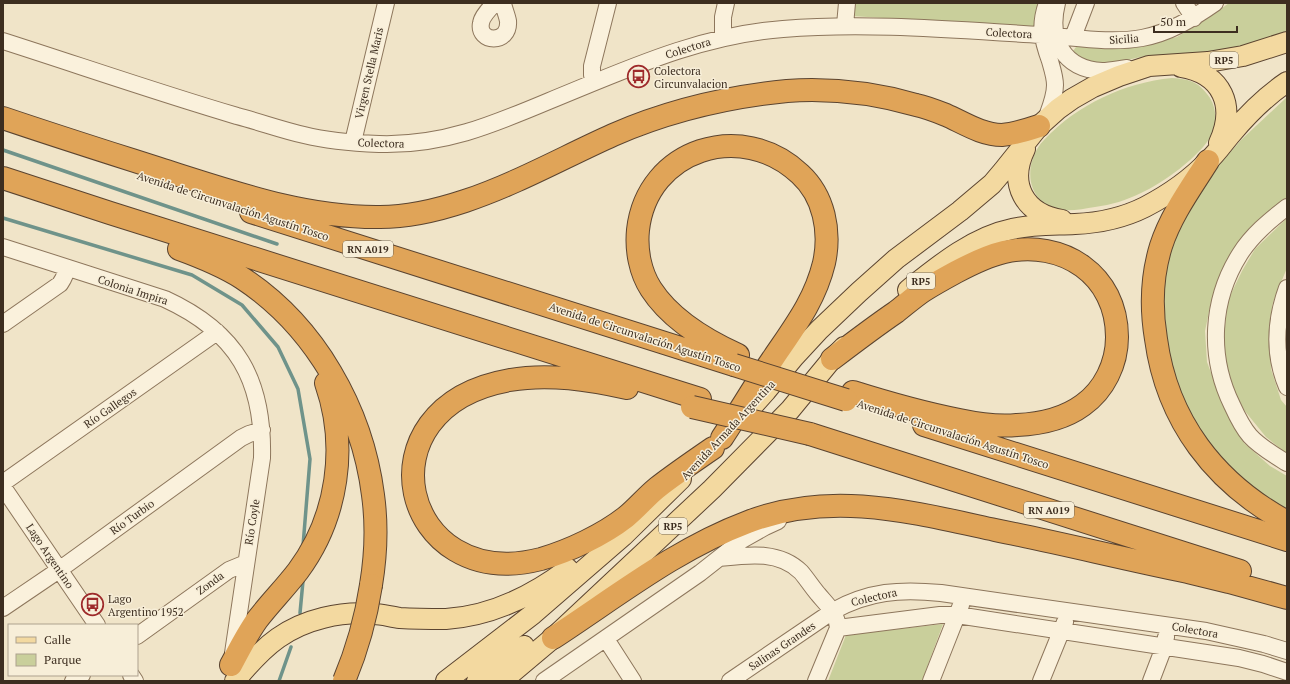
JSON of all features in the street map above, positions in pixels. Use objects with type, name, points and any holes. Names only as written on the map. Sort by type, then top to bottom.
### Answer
[{"type":"highway","points":[[3,118],[272,203],[299,210],[337,215],[380,217],[406,215],[436,210],[465,201],[510,184],[613,135],[644,122],[716,102],[752,95],[788,91],[817,90],[871,94],[920,106],[982,131],[994,134],[1005,135],[1040,126]]},
{"type":"highway","name":"Avenida de Circunvalación Agustín Tosco","points":[[3,131],[246,210],[738,361],[789,382],[849,396],[1287,540]]},
{"type":"highway","points":[[696,403],[591,381],[550,377],[511,380],[481,388],[468,393],[446,407],[430,424],[419,442],[415,456],[413,483],[415,497],[428,524],[441,539],[465,554],[494,562],[510,563],[540,559],[573,547],[606,530],[624,518],[656,489],[717,443],[774,356],[791,334],[808,304],[816,288],[824,261],[826,232],[825,219],[821,205],[814,191],[794,168],[770,153],[754,148],[717,146],[699,151],[684,158],[662,175],[646,199],[641,212],[637,238],[638,253],[642,270],[650,288],[661,303],[679,320],[704,338],[722,348],[738,361]]},
{"type":"highway","points":[[1210,159],[1177,210],[1170,223],[1161,247],[1155,278],[1153,313],[1156,343],[1161,366],[1172,401],[1187,431],[1198,448],[1225,478],[1240,491],[1266,510],[1287,522]]},
{"type":"highway","name":"RN A019","points":[[3,178],[696,403],[810,434],[1287,586]]},
{"type":"highway","points":[[3,191],[152,239],[201,257],[241,277],[275,303],[301,331],[322,358],[348,406],[365,451],[374,496],[375,553],[372,585],[363,627],[344,681]]},
{"type":"highway","points":[[832,359],[923,291],[965,267],[987,257],[1021,249],[1038,249],[1054,252],[1069,258],[1082,266],[1093,275],[1102,286],[1109,297],[1115,312],[1117,344],[1115,359],[1108,375],[1097,391],[1083,405],[1066,415],[1044,422],[1017,426],[968,422],[849,396]]},
{"type":"highway","points":[[231,676],[242,644],[257,620],[286,586],[308,556],[323,528],[332,498],[338,453],[338,436],[333,406],[323,374],[301,331]]},
{"type":"highway","points":[[553,638],[592,613],[636,581],[708,539],[748,522],[772,514],[827,505],[886,508],[930,516],[1188,572],[1287,598]]},
{"type":"main road","name":"Avenida Armada Argentina","points":[[446,681],[533,614],[596,560],[647,513],[717,443],[766,391],[819,330],[896,259],[979,196],[1004,171],[1040,126],[1072,99],[1093,87],[1119,76],[1154,66],[1220,60],[1262,51],[1287,42]]},
{"type":"main road","name":"Avenida Armada Argentina","points":[[1154,66],[1176,66],[1199,71],[1209,78],[1223,94],[1227,116],[1224,130],[1210,159]]},
{"type":"main road","name":"Avenida Armada Argentina","points":[[502,681],[553,638],[712,489],[790,410],[832,359],[864,328],[916,284],[968,247],[983,238],[998,232],[1042,224],[1089,223],[1132,213],[1145,207],[1171,192],[1190,178],[1210,159],[1258,105],[1287,82]]},
{"type":"main road","name":"Avenida Armada Argentina","points":[[1040,126],[1021,159],[1018,170],[1019,182],[1026,201],[1034,210],[1046,216],[1060,220],[1089,223]]},
{"type":"main road","points":[[477,681],[561,617],[669,519],[744,446],[790,410]]},
{"type":"main road","points":[[231,676],[278,638],[306,624],[324,618],[355,613],[423,619],[448,618],[468,616],[513,603],[550,583],[607,539],[647,513]]},
{"type":"street","name":"Virgen Stella Maris","points":[[353,142],[386,3]]},
{"type":"street","points":[[495,3],[481,21],[480,27],[486,36],[496,39],[502,37],[506,32],[508,22],[503,3]]},
{"type":"street","points":[[595,82],[592,75],[592,66],[608,3]]},
{"type":"street","points":[[723,38],[723,17],[726,3]]},
{"type":"street","points":[[845,25],[847,3]]},
{"type":"street","points":[[1040,126],[1053,99],[1055,84],[1052,70],[1049,35],[1043,20],[1047,3]]},
{"type":"street","points":[[1049,35],[1054,21],[1057,3]]},
{"type":"street","points":[[1073,37],[1086,3]]},
{"type":"street","points":[[1184,3],[1194,18]]},
{"type":"street","name":"Sicilia","points":[[1073,37],[1105,40],[1144,38],[1172,29],[1194,18],[1215,3]]},
{"type":"street","name":"Colectora","points":[[3,41],[210,108],[306,136],[353,142],[411,144],[465,134],[672,52],[723,38],[781,29],[845,25],[1073,37]]},
{"type":"street","points":[[1049,35],[1058,44],[1064,54],[1074,63],[1089,69],[1103,71],[1154,66]]},
{"type":"street","points":[[1287,207],[1257,233],[1240,254],[1228,275],[1220,298],[1215,329],[1220,375],[1229,400],[1241,423],[1250,436],[1259,444],[1287,463]]},
{"type":"street","name":"Colonia Impira","points":[[3,247],[165,299],[182,307],[199,317],[217,332],[234,349],[244,365]]},
{"type":"street","points":[[3,324],[60,284],[68,268]]},
{"type":"street","points":[[1287,288],[1277,326],[1282,375],[1287,387]]},
{"type":"street","name":"Río Gallegos","points":[[3,483],[217,332]]},
{"type":"street","name":"Río Coyle","points":[[231,676],[262,458],[262,430],[260,414],[257,400],[244,365]]},
{"type":"street","name":"Río Turbio","points":[[3,608],[59,570],[241,438],[262,430]]},
{"type":"street","name":"Lago Argentino","points":[[3,487],[96,624]]},
{"type":"street","points":[[544,681],[700,573],[717,558],[742,540],[765,527],[789,517],[827,505]]},
{"type":"street","points":[[717,558],[743,555],[764,556],[776,558],[789,563],[800,572],[833,611],[838,628],[816,681]]},
{"type":"street","name":"Zonda","points":[[138,635],[229,570],[246,563]]},
{"type":"street","name":"Colectora","points":[[833,611],[857,600],[890,592],[921,591],[1206,631],[1264,644],[1287,651]]},
{"type":"street","points":[[931,681],[964,596]]},
{"type":"street","name":"Salinas Grandes","points":[[730,681],[833,611]]},
{"type":"street","points":[[1041,681],[1069,611]]},
{"type":"street","points":[[838,628],[940,615],[957,615],[1239,658],[1287,672]]},
{"type":"street","points":[[1151,681],[1164,647],[1169,625]]},
{"type":"street","points":[[606,639],[633,681]]},
{"type":"green space","points":[[853,3],[1044,3],[1037,28],[852,16]]},
{"type":"green space","points":[[1229,3],[1287,3],[1287,33],[1269,41],[1193,57],[1150,55],[1100,66],[1074,55],[1073,51],[1076,47],[1082,44],[1145,44],[1177,37],[1207,19]]},
{"type":"green space","points":[[1172,78],[1185,79],[1199,85],[1210,98],[1215,112],[1215,122],[1211,136],[1206,144],[1180,169],[1150,189],[1113,204],[1081,209],[1061,210],[1045,204],[1038,197],[1030,179],[1033,158],[1037,149],[1057,127],[1087,106],[1119,90]]},
{"type":"green space","points":[[1287,97],[1287,202],[1257,224],[1230,256],[1211,302],[1205,331],[1207,362],[1222,402],[1244,443],[1270,466],[1287,476],[1287,510],[1259,496],[1217,456],[1194,423],[1168,369],[1161,277],[1166,251],[1199,188],[1241,140]]},
{"type":"green space","points":[[1287,218],[1287,268],[1273,302],[1269,326],[1271,369],[1281,400],[1287,407],[1287,454],[1266,437],[1244,410],[1230,387],[1224,357],[1224,335],[1228,300],[1242,271],[1255,249]]},
{"type":"green space","points":[[943,624],[922,681],[828,681],[846,635]]},
{"type":"waterway","points":[[3,150],[277,244]]},
{"type":"waterway","points":[[3,218],[192,275],[242,305],[278,347],[298,389],[310,459],[303,546]]},
{"type":"waterway","points":[[300,613],[303,581]]},
{"type":"waterway","points":[[279,681],[291,647]]},
{"type":"place","name":"Colectora Circunvalacion","points":[[638,77]]},
{"type":"place","name":"Lago Argentino 1952","points":[[93,605]]}]
